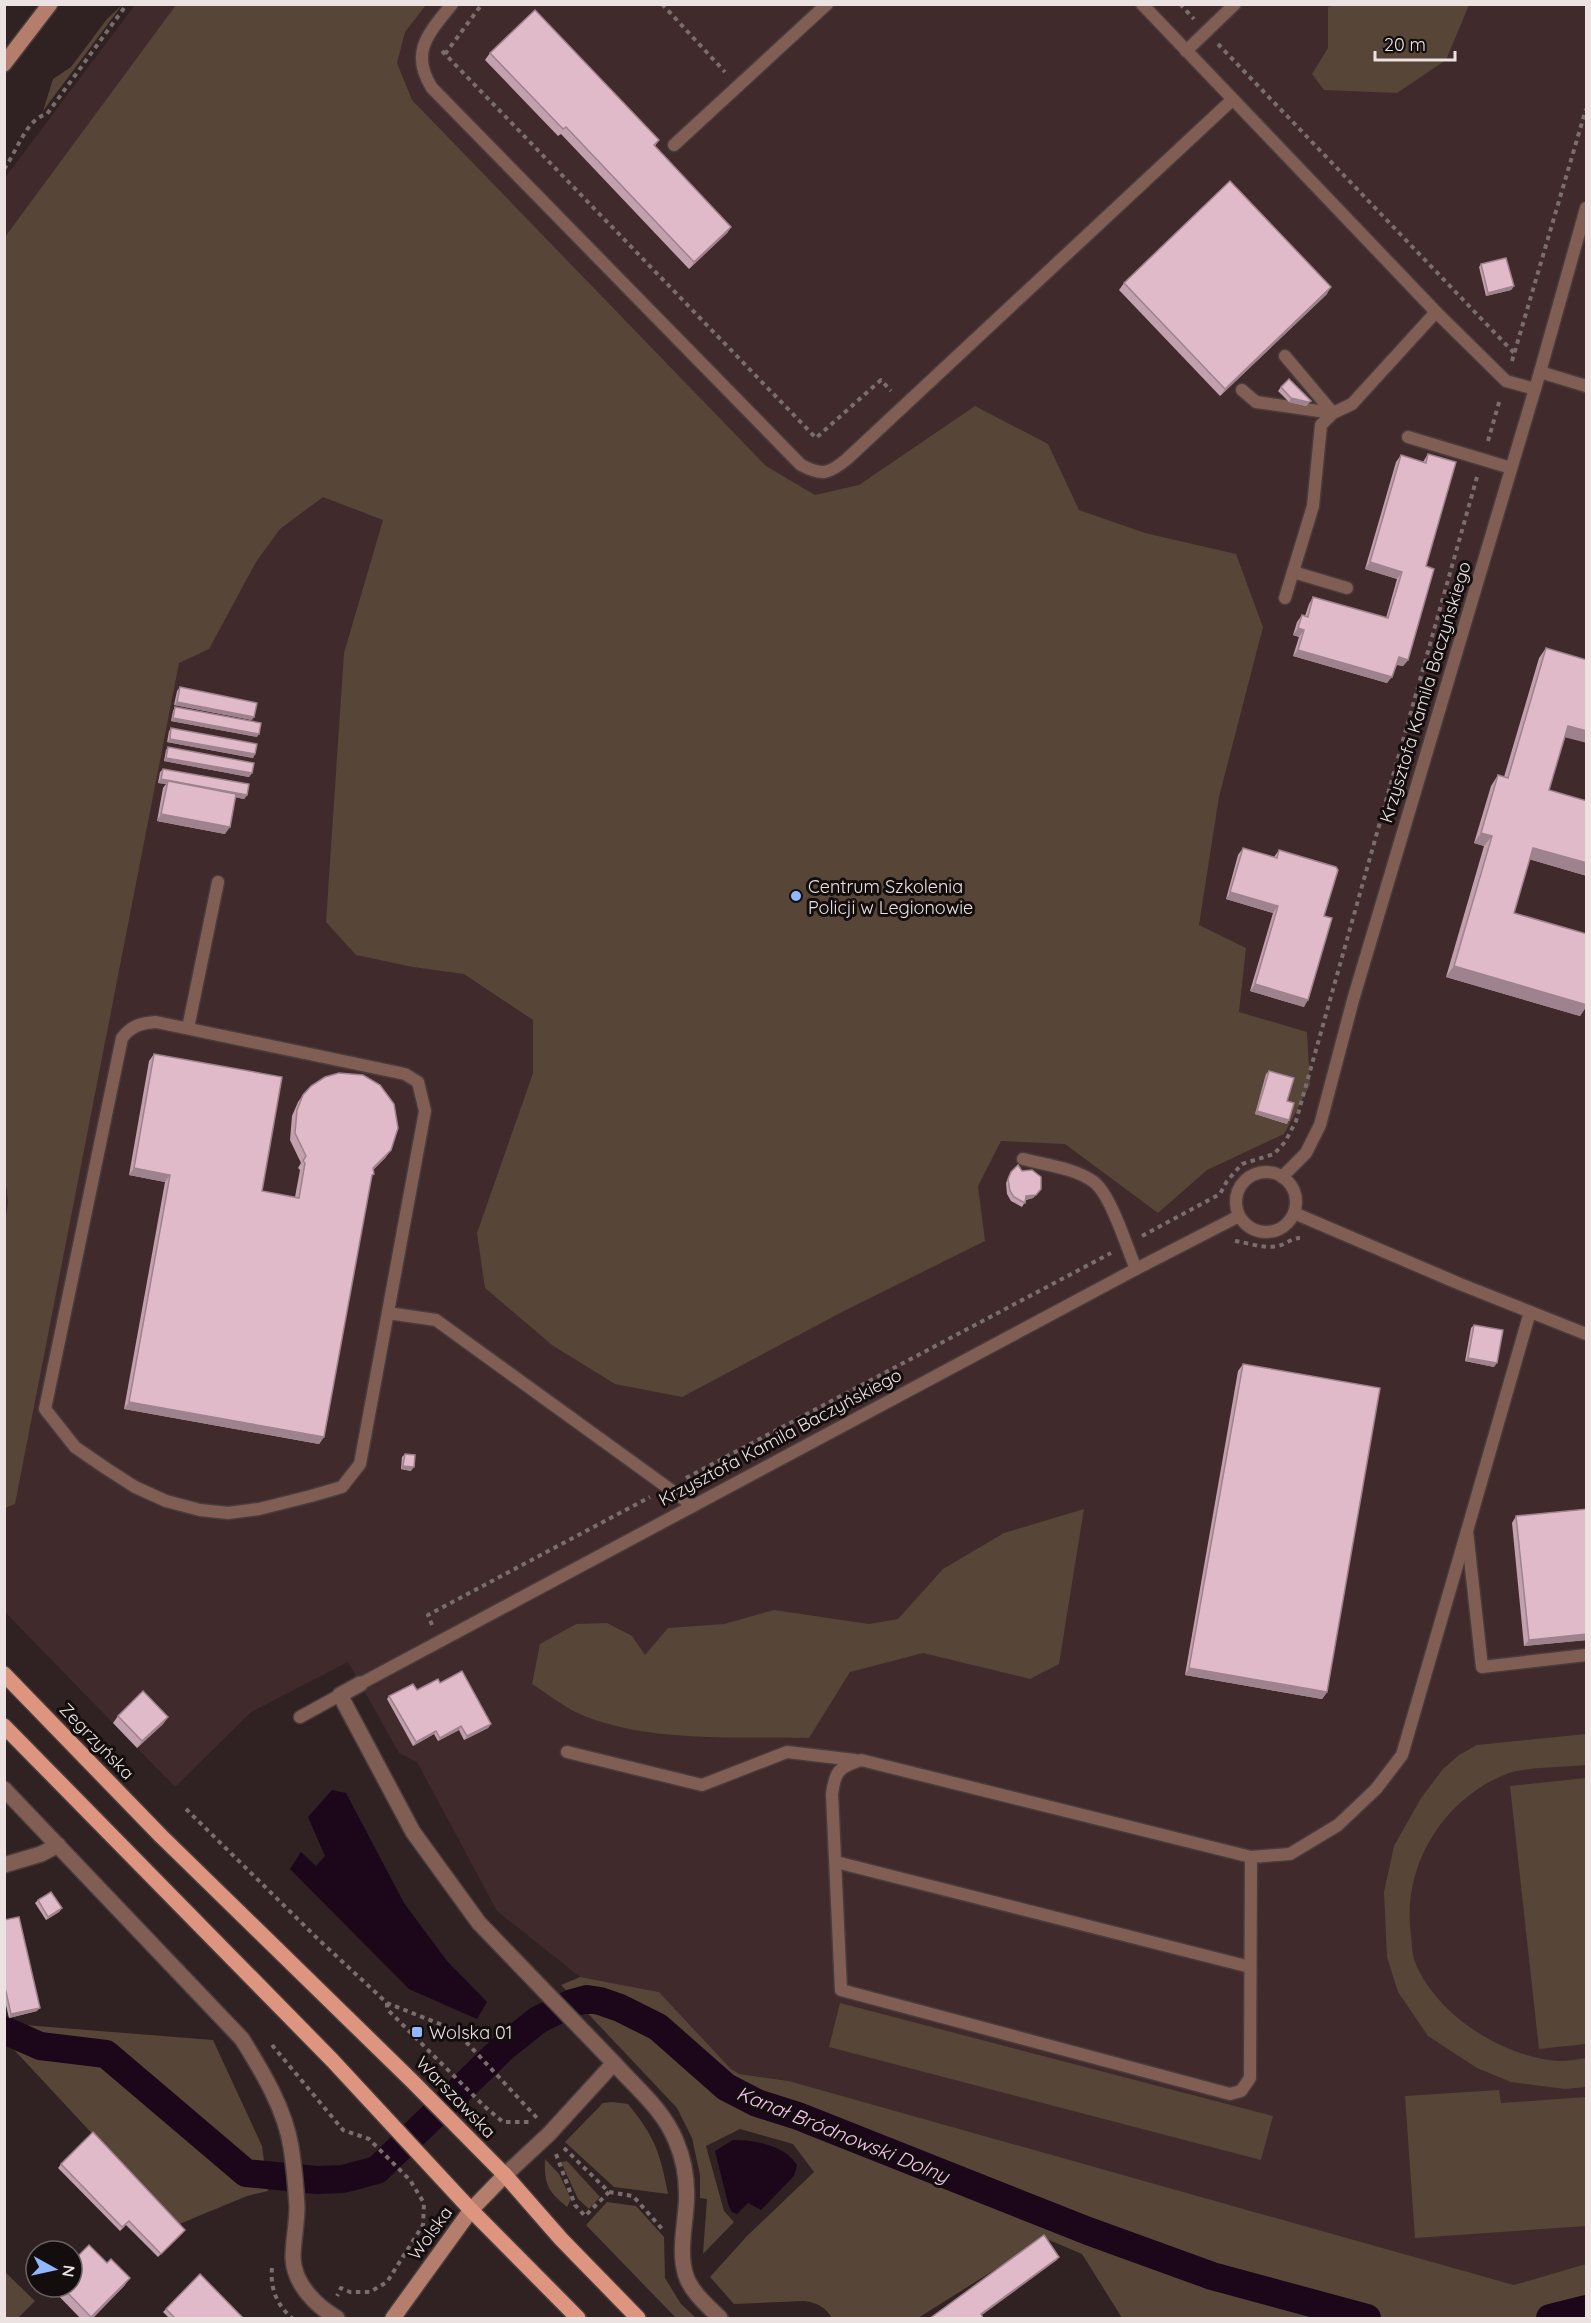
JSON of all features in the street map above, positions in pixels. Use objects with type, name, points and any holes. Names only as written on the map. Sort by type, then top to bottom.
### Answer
[{"type":"main road","name":"Zegrzyńska","points":[[4,1674],[161,1836]]},
{"type":"main road","points":[[4,1726],[578,2319]]},
{"type":"main road","name":"Warszawska","points":[[161,1836],[412,2080],[505,2175],[561,2239],[638,2319]]},
{"type":"street","points":[[4,64],[47,6]]},
{"type":"street","name":"Krzysztofa Kamila Baczyńskiego","points":[[340,1695],[360,1684]]},
{"type":"street","points":[[340,1695],[413,1832],[479,1923],[646,2096],[665,2119],[676,2141],[686,2177],[682,2253],[686,2276],[694,2292],[720,2319]]},
{"type":"street","points":[[4,1789],[242,2038],[262,2072],[286,2126],[291,2147],[297,2206],[293,2259],[295,2271],[307,2294],[332,2316]]},
{"type":"street","points":[[4,1865],[41,1854],[58,1845]]},
{"type":"street","points":[[505,2175],[544,2128],[614,2063]]},
{"type":"street","name":"Wolska","points":[[393,2319],[471,2210],[505,2175]]},
{"type":"lane","points":[[452,4],[427,36],[421,55],[424,75],[432,88],[801,465],[815,472],[832,471],[1232,99]]},
{"type":"lane","points":[[674,145],[826,4]]},
{"type":"lane","points":[[1142,4],[1436,312],[1506,381],[1535,389]]},
{"type":"lane","points":[[1186,51],[1235,4]]},
{"type":"lane","name":"Krzysztofa Kamila Baczyńskiego","points":[[1282,1177],[1306,1153],[1320,1125],[1353,1000],[1587,208]]},
{"type":"lane","points":[[1285,598],[1313,506],[1321,425],[1333,413],[1352,404],[1436,312]]},
{"type":"lane","points":[[1285,356],[1333,413]]},
{"type":"lane","points":[[1540,372],[1587,386]]},
{"type":"lane","points":[[1242,390],[1256,402],[1333,413]]},
{"type":"lane","points":[[1408,437],[1511,468]]},
{"type":"lane","points":[[1293,572],[1347,588]]},
{"type":"lane","points":[[188,1028],[218,882]]},
{"type":"lane","points":[[156,1022],[405,1074],[418,1082],[425,1111],[388,1313],[360,1464],[342,1487],[259,1509],[228,1513],[200,1510],[166,1501],[135,1487],[75,1447],[45,1409],[122,1038],[129,1029],[142,1023],[156,1022]]},
{"type":"lane","points":[[1023,1159],[1076,1173],[1094,1182],[1106,1196],[1136,1269]]},
{"type":"lane","points":[[1260,1172],[1272,1172],[1290,1183],[1295,1192],[1294,1213],[1282,1228],[1273,1232],[1253,1230],[1239,1216],[1236,1194],[1241,1184],[1250,1176],[1260,1172]]},
{"type":"lane","points":[[1294,1213],[1587,1334]]},
{"type":"lane","name":"Krzysztofa Kamila Baczyńskiego","points":[[360,1684],[1239,1216]]},
{"type":"lane","points":[[567,1752],[702,1785],[788,1752],[861,1760],[1251,1857],[1290,1854],[1338,1825],[1376,1789],[1402,1755],[1530,1312]]},
{"type":"lane","points":[[388,1313],[436,1320],[693,1506]]},
{"type":"lane","points":[[1467,1531],[1482,1666],[1587,1655]]},
{"type":"lane","points":[[300,1717],[340,1695]]},
{"type":"lane","points":[[861,1760],[843,1765],[834,1777],[832,1794],[841,1990],[1230,2094],[1241,2091],[1250,2078],[1251,1857]]},
{"type":"lane","points":[[836,1862],[1250,1967]]},
{"type":"path","points":[[4,169],[12,159],[15,148],[38,118],[47,114],[128,4]]},
{"type":"path","points":[[445,54],[482,4]]},
{"type":"path","points":[[662,4],[738,86]]},
{"type":"path","points":[[1180,4],[1514,353]]},
{"type":"path","points":[[427,36],[816,438],[881,380],[904,406]]},
{"type":"path","points":[[440,1642],[428,1615],[1220,1194],[1227,1181],[1242,1164],[1274,1154],[1285,1142],[1296,1121],[1482,459],[1587,109]]},
{"type":"path","points":[[1200,1204],[1219,1247],[1234,1241],[1279,1246],[1295,1238],[1307,1238]]},
{"type":"path","points":[[186,1809],[319,1940],[387,2003],[455,2030],[506,2083],[544,2128],[609,2193],[633,2196],[682,2253]]},
{"type":"path","points":[[387,2003],[387,2009],[484,2106],[503,2121],[544,2128]]},
{"type":"path","points":[[266,2037],[343,2130],[369,2139],[411,2180],[424,2203],[424,2221],[387,2282],[370,2292],[350,2292],[341,2288],[332,2316]]},
{"type":"path","points":[[544,2128],[575,2205],[585,2216],[609,2193]]},
{"type":"shaded area","points":[[1336,4],[1469,5],[1446,60],[1397,93],[1324,90],[1312,74],[1328,48],[1328,7]]},
{"type":"shaded area","points":[[122,5],[43,111],[53,79],[71,67],[107,19]]},
{"type":"shaded area","name":"Centrum Szkolenia Policji w Legionowie","points":[[135,5],[1586,5],[1586,2264],[1514,2285],[789,2081],[741,2074],[731,2069],[659,1992],[580,1977],[497,1911],[417,1762],[399,1753],[348,1662],[251,1712],[175,1787],[5,1612],[4,179]]},
{"type":"shaded area","points":[[176,5],[426,5],[405,32],[397,63],[412,100],[766,466],[815,495],[859,485],[975,406],[1048,444],[1079,510],[1145,533],[1236,554],[1263,627],[1219,797],[1199,925],[1246,948],[1239,1012],[1307,1032],[1310,1085],[1284,1134],[1207,1170],[1158,1213],[1065,1144],[1001,1141],[978,1186],[985,1241],[844,1311],[682,1397],[615,1384],[552,1345],[485,1288],[477,1233],[533,1073],[533,1020],[464,974],[413,967],[356,955],[326,922],[344,653],[383,520],[323,497],[280,529],[256,562],[209,649],[179,663],[15,1504],[5,1508],[4,1231],[8,1202],[4,1168],[5,237]]},
{"type":"shaded area","points":[[1084,1509],[1059,1664],[1030,1679],[923,1653],[850,1672],[809,1738],[668,1735],[640,1731],[580,1714],[532,1684],[540,1644],[576,1624],[607,1623],[632,1636],[645,1655],[668,1628],[724,1624],[774,1610],[869,1624],[898,1619],[943,1569],[1004,1533]]},
{"type":"shaded area","points":[[1586,1734],[1586,1765],[1516,1771],[1486,1784],[1465,1799],[1432,1837],[1420,1860],[1413,1884],[1410,1909],[1413,1956],[1425,1982],[1439,2000],[1474,2030],[1516,2051],[1538,2058],[1559,2061],[1586,2058],[1586,2087],[1565,2089],[1511,2082],[1477,2068],[1428,2036],[1398,1992],[1387,1957],[1384,1892],[1394,1846],[1421,1798],[1443,1769],[1459,1755],[1477,1745]]},
{"type":"shaded area","points":[[1586,1778],[1586,2044],[1539,2049],[1510,1786]]},
{"type":"shaded area","points":[[332,1790],[346,1793],[404,1903],[447,1961],[487,2002],[477,2019],[409,1989],[290,1869],[301,1852],[316,1866],[325,1856],[308,1817]]},
{"type":"shaded area","points":[[580,1977],[659,1992],[731,2069],[740,2074],[789,2081],[1514,2285],[1586,2264],[1586,2318],[1122,2318],[1082,2254],[1042,2237],[1004,2264],[918,2318],[832,2318],[821,2306],[804,2301],[734,2304],[710,2277],[747,2236],[814,2172],[793,2144],[740,2129],[706,2146],[724,2211],[734,2222],[703,2254],[707,2199],[700,2198],[700,2175],[692,2138],[677,2108],[561,1985]]},
{"type":"shaded area","points":[[840,2003],[1273,2116],[1261,2160],[829,2047]]},
{"type":"shaded area","points":[[4,2016],[9,2018],[12,2024],[213,2040],[262,2146],[268,2191],[247,2196],[177,2225],[5,2040]]},
{"type":"shaded area","points":[[1499,2090],[1501,2103],[1586,2097],[1586,2226],[1415,2238],[1405,2096]]},
{"type":"shaded area","points":[[603,2103],[628,2104],[645,2126],[659,2156],[668,2194],[614,2187],[565,2142]]},
{"type":"shaded area","points":[[733,2140],[751,2141],[777,2148],[792,2158],[797,2165],[794,2176],[761,2210],[748,2203],[737,2214],[729,2207],[715,2151]]},
{"type":"shaded area","points":[[545,2159],[559,2174],[571,2199],[567,2207],[548,2187]]},
{"type":"shaded area","points":[[567,2161],[600,2197],[589,2209],[578,2199],[561,2162]]},
{"type":"shaded area","points":[[607,2202],[636,2206],[664,2237],[665,2278],[681,2304],[696,2318],[676,2318],[586,2225]]},
{"type":"shaded area","points":[[4,2271],[24,2290],[24,2299],[35,2301],[18,2318],[5,2318]]},
{"type":"building","points":[[535,10],[659,140],[654,145],[731,227],[694,262],[566,127],[563,129],[490,53]]},
{"type":"building","points":[[1230,181],[1331,287],[1225,389],[1124,283]]},
{"type":"building","points":[[1506,258],[1514,286],[1488,293],[1481,264]]},
{"type":"building","points":[[1289,379],[1311,401],[1291,398],[1281,387]]},
{"type":"building","points":[[1428,454],[1456,462],[1426,566],[1434,569],[1408,660],[1399,657],[1392,677],[1298,650],[1304,630],[1298,628],[1302,615],[1308,617],[1313,597],[1388,618],[1402,572],[1370,562],[1401,455],[1426,463]]},
{"type":"building","points":[[1546,648],[1587,660],[1587,731],[1568,726],[1549,790],[1587,801],[1587,863],[1533,848],[1514,913],[1587,934],[1587,1005],[1454,966],[1492,836],[1481,833],[1498,775],[1508,778]]},
{"type":"building","points":[[180,687],[257,703],[254,717],[177,702]]},
{"type":"building","points":[[175,707],[261,723],[259,734],[173,718]]},
{"type":"building","points":[[171,728],[257,744],[255,754],[170,739]]},
{"type":"building","points":[[168,747],[254,763],[252,773],[166,758]]},
{"type":"building","points":[[163,769],[249,784],[247,795],[161,779]]},
{"type":"building","points":[[168,781],[236,794],[230,827],[161,814]]},
{"type":"building","points":[[1243,848],[1277,858],[1279,850],[1336,867],[1338,870],[1324,916],[1332,918],[1308,1000],[1255,984],[1278,906],[1230,892]]},
{"type":"building","points":[[154,1054],[282,1077],[262,1191],[299,1198],[305,1163],[303,1161],[306,1156],[295,1133],[297,1110],[303,1095],[311,1086],[325,1077],[339,1073],[363,1075],[380,1085],[394,1104],[398,1128],[391,1150],[373,1168],[374,1174],[324,1437],[129,1402],[170,1175],[134,1168]]},
{"type":"building","points":[[1269,1071],[1294,1078],[1287,1101],[1294,1103],[1289,1120],[1257,1111]]},
{"type":"building","points":[[1018,1165],[1022,1171],[1032,1170],[1041,1177],[1041,1189],[1036,1195],[1026,1196],[1025,1203],[1014,1197],[1010,1191],[1008,1179]]},
{"type":"building","points":[[1474,1325],[1503,1330],[1497,1363],[1468,1358]]},
{"type":"building","points":[[1243,1364],[1380,1388],[1327,1692],[1189,1668]]},
{"type":"building","points":[[405,1454],[415,1455],[414,1467],[403,1466]]},
{"type":"building","points":[[1587,1509],[1587,1634],[1529,1640],[1516,1516]]},
{"type":"building","points":[[462,1671],[491,1724],[467,1736],[461,1726],[440,1738],[436,1731],[416,1742],[389,1696],[413,1684],[417,1690],[438,1679],[440,1683]]},
{"type":"building","points":[[143,1691],[168,1717],[142,1741],[118,1716]]},
{"type":"building","points":[[51,1892],[62,1908],[48,1917],[38,1900]]},
{"type":"building","points":[[19,1917],[40,2008],[11,2014],[4,1983],[4,1920]]},
{"type":"building","points":[[93,2132],[185,2230],[161,2254],[129,2221],[122,2227],[61,2164]]},
{"type":"building","points":[[1044,2235],[1059,2257],[981,2314],[982,2319],[929,2319]]},
{"type":"building","points":[[89,2245],[107,2263],[111,2259],[130,2278],[91,2317],[74,2299],[84,2299],[84,2250]]},
{"type":"building","points":[[200,2274],[244,2319],[176,2319],[166,2309]]},
{"type":"waterway","name":"Kanał Bródnowski Dolny","points":[[4,2030],[40,2046],[106,2054],[246,2173],[317,2180],[343,2179],[377,2170],[504,2047],[538,2020],[572,2003],[587,1999],[600,2001],[658,2027],[726,2087],[757,2103],[798,2116],[1088,2231],[1212,2276],[1367,2318]]},
{"type":"waterway","name":"Kanał Bródnowski Dolny","points":[[1550,2318],[1586,2309]]},
{"type":"place","name":"Centrum Szkolenia Policji w Legionowie","points":[[796,896]]},
{"type":"place","name":"Wolska 01","points":[[417,2032]]}]
